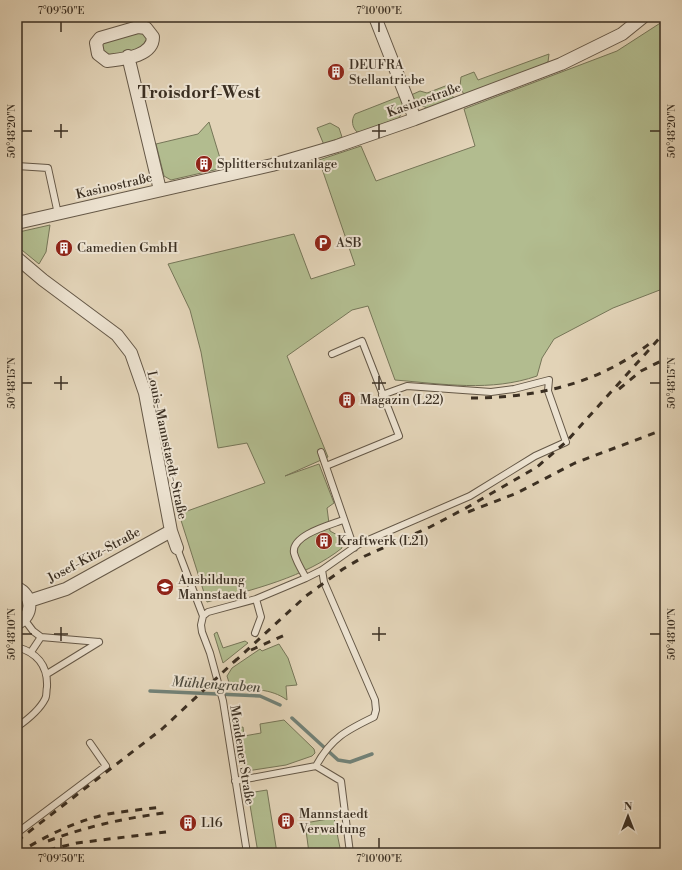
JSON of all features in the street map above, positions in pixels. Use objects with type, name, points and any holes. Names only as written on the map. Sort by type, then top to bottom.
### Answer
[{"type":"street","points":[[374,17],[415,119]]},
{"type":"street","name":"Kasinostraße","points":[[17,224],[272,165],[337,146],[415,119],[561,64],[622,34],[643,17]]},
{"type":"street","points":[[128,56],[160,190]]},
{"type":"street","name":"Louis-Mannstaedt-Straße","points":[[17,258],[43,280],[117,335],[131,353],[145,393],[171,531],[177,548]]},
{"type":"street","name":"Josef-Kitz-Straße","points":[[29,600],[66,589],[171,531]]},
{"type":"street","points":[[17,588],[25,593],[29,600],[29,611],[20,621]]},
{"type":"lane","points":[[17,166],[48,168],[58,214]]},
{"type":"lane","points":[[326,466],[399,436],[362,342],[332,354]]},
{"type":"lane","points":[[203,616],[208,612],[256,599],[306,578],[322,570],[354,548],[374,537],[470,496],[535,456],[566,442],[548,391],[550,380],[514,390],[491,392],[407,386],[382,395]]},
{"type":"lane","points":[[321,452],[343,520],[354,548]]},
{"type":"lane","points":[[306,578],[294,552],[296,544],[302,537],[343,520]]},
{"type":"lane","name":"Mendener Straße","points":[[177,548],[203,616],[202,632],[223,700],[247,853]]},
{"type":"lane","points":[[316,766],[333,741],[353,727],[374,717],[376,710],[375,700],[324,582],[322,570]]},
{"type":"lane","points":[[255,634],[261,617],[256,599]]},
{"type":"lane","points":[[20,621],[41,637],[99,642],[47,674]]},
{"type":"lane","points":[[30,652],[41,637]]},
{"type":"lane","points":[[17,647],[30,652],[40,660],[47,674],[46,698],[31,717],[17,727]]},
{"type":"lane","points":[[17,833],[106,766],[90,743]]},
{"type":"lane","points":[[235,781],[316,766],[341,781],[350,853]]},
{"type":"green space","points":[[665,20],[665,288],[613,308],[554,339],[542,358],[537,376],[502,384],[467,386],[395,380],[368,306],[352,310],[287,356],[328,457],[285,476],[319,464],[334,503],[327,508],[330,531],[339,536],[342,548],[328,558],[295,575],[260,587],[207,602],[179,514],[265,483],[247,443],[218,448],[201,352],[190,310],[168,264],[294,234],[311,279],[355,265],[319,160],[361,146],[376,181],[475,146],[464,109],[617,51]]},
{"type":"green space","points":[[139,31],[147,35],[146,46],[112,57],[105,55],[101,44],[103,41]]},
{"type":"green space","points":[[549,54],[548,62],[544,64],[464,95],[460,86],[461,77],[474,72],[478,80]]},
{"type":"green space","points":[[448,85],[454,99],[427,108],[416,103],[411,95],[420,91],[427,93]]},
{"type":"green space","points":[[401,96],[405,107],[399,118],[361,132],[357,132],[355,130],[353,121],[355,114]]},
{"type":"green space","points":[[209,122],[223,168],[171,180],[164,176],[156,144],[198,134]]},
{"type":"green space","points":[[330,123],[339,128],[342,137],[324,145],[317,128]]},
{"type":"green space","points":[[50,225],[46,252],[39,264],[17,246],[19,232]]},
{"type":"green space","points":[[17,597],[23,604],[22,609],[17,614]]},
{"type":"green space","points":[[217,632],[223,648],[245,641],[248,643],[223,663],[214,634]]},
{"type":"green space","points":[[279,644],[288,658],[297,685],[286,686],[287,700],[267,691],[253,689],[231,689],[227,676],[232,668],[260,649],[262,651]]},
{"type":"green space","points":[[284,720],[314,749],[315,753],[312,756],[286,765],[247,771],[245,769],[238,728],[243,727],[244,736],[261,733],[260,724]]},
{"type":"green space","points":[[267,790],[277,853],[258,853],[248,793]]},
{"type":"green space","points":[[334,818],[341,853],[309,853],[305,823]]},
{"type":"waterway","name":"Mühlengraben","points":[[150,691],[260,696],[280,705]]},
{"type":"waterway","name":"Mühlengraben","points":[[292,718],[338,760],[350,762],[372,754]]},
{"type":"railway","points":[[234,662],[306,596],[343,569],[365,556],[430,527],[537,467],[566,442],[665,332]]},
{"type":"railway","points":[[471,398],[519,395],[565,386],[587,379],[609,369],[629,358],[649,344]]},
{"type":"railway","points":[[619,389],[641,371],[665,359]]},
{"type":"railway","points":[[468,512],[517,493],[575,463],[665,429]]},
{"type":"railway","points":[[251,650],[287,634]]},
{"type":"railway","points":[[17,841],[162,729],[237,659]]},
{"type":"railway","points":[[18,853],[50,835],[72,825],[96,817],[163,807]]},
{"type":"railway","points":[[48,841],[77,831],[105,824],[164,813]]},
{"type":"railway","points":[[35,853],[77,843],[166,832]]},
{"type":"place","name":"DEUFRA Stellantriebe","points":[[336,72]]},
{"type":"place","name":"Splitterschutzanlage","points":[[204,164]]},
{"type":"place","name":"ASB","points":[[323,243]]},
{"type":"place","name":"Camedien GmbH","points":[[64,248]]},
{"type":"place","name":"Magazin (L22)","points":[[347,400]]},
{"type":"place","name":"Kraftwerk (L21)","points":[[324,541]]},
{"type":"place","name":"Ausbildung Mannstaedt","points":[[165,587]]},
{"type":"place","name":"Mannstaedt Verwaltung","points":[[286,821]]},
{"type":"place","name":"L16","points":[[188,823]]},
{"type":"district","name":"Troisdorf-West","points":[[199,93]]}]
